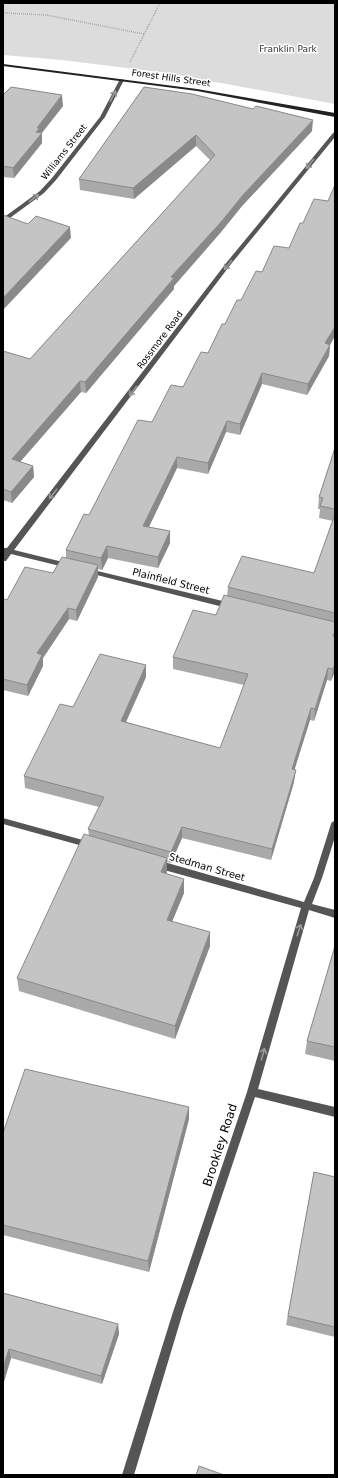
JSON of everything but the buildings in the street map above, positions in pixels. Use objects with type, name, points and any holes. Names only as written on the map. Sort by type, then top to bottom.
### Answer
[{"type":"street","name":"Forest Hills Street","points":[[3,65],[197,90],[335,115]]},
{"type":"street","name":"Williams Street","points":[[3,221],[42,192],[54,179],[102,117],[122,80]]},
{"type":"street","name":"Rossmore Road","points":[[3,559],[6,551],[230,263],[335,134]]},
{"type":"street","name":"Plainfield Street","points":[[6,551],[240,608]]},
{"type":"street","points":[[3,821],[96,847]]},
{"type":"street","name":"Brookley Road","points":[[128,1475],[178,1312],[252,1092],[306,907],[318,878],[335,824]]},
{"type":"street","name":"Stedman Street","points":[[149,862],[335,914]]},
{"type":"street","points":[[252,1092],[335,1112]]},
{"type":"path","points":[[128,66],[160,3]]},
{"type":"path","points":[[3,13],[46,15],[144,34]]},
{"type":"green space","name":"Franklin Park","points":[[3,3],[335,3],[335,104],[167,73],[62,60],[3,55]]}]
